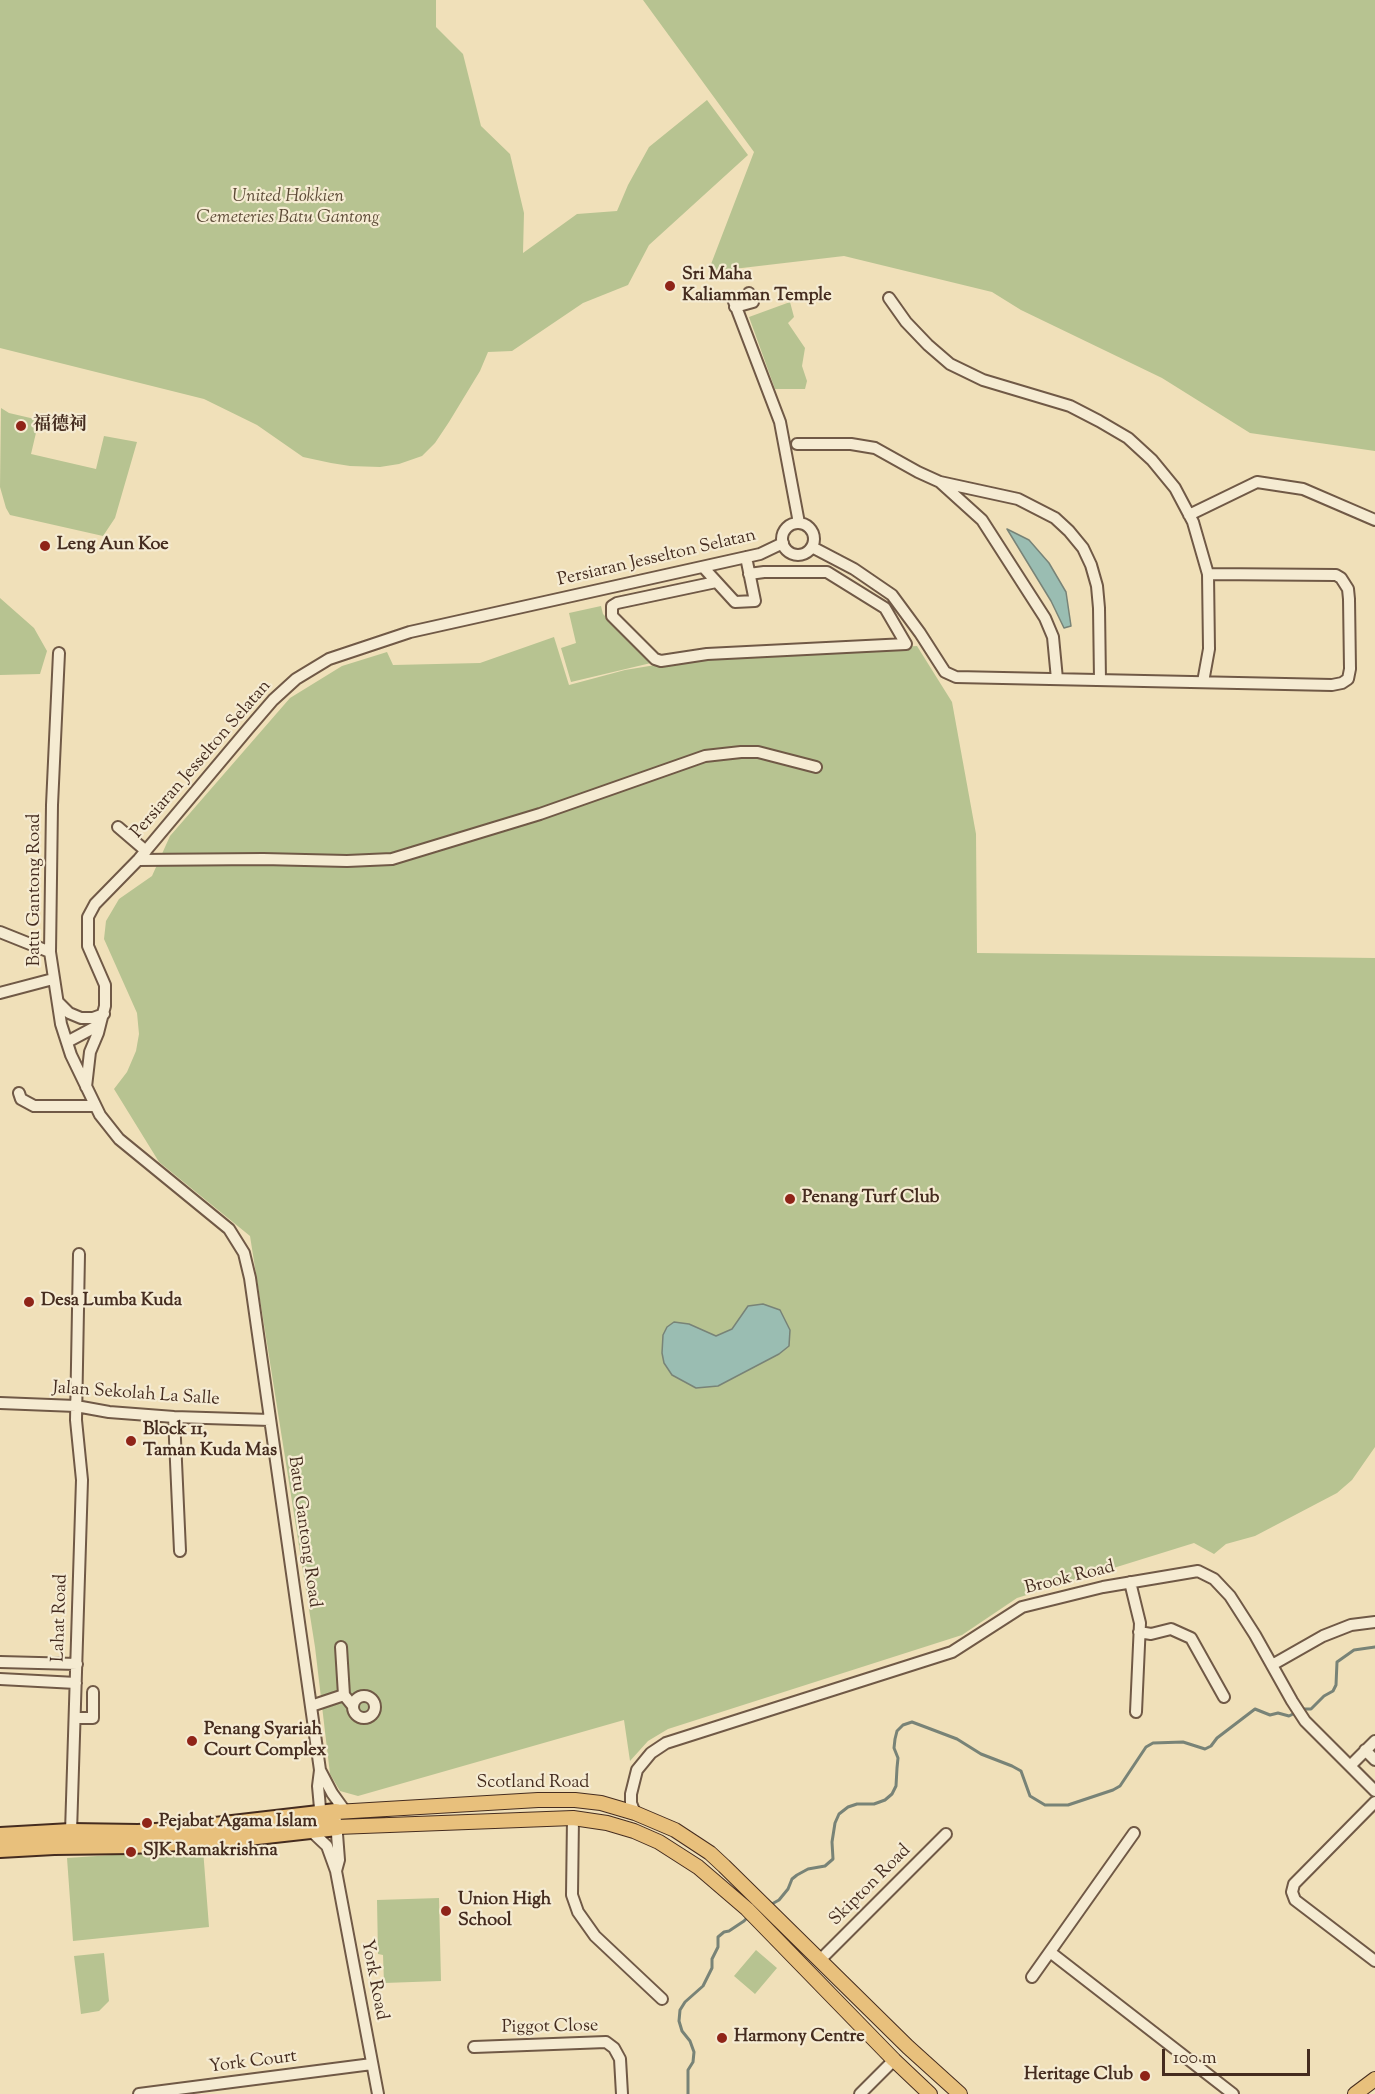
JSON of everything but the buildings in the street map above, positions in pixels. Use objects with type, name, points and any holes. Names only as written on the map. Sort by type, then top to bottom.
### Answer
[{"type":"highway","name":"Scotland Road","points":[[0,1836],[70,1832],[138,1833],[328,1820]]},
{"type":"highway","name":"Scotland Road","points":[[0,1849],[133,1845],[238,1838],[328,1820]]},
{"type":"main road","name":"Scotland Road","points":[[328,1820],[538,1800],[575,1800],[601,1803],[635,1813],[675,1830],[710,1853],[763,1902],[908,2047],[960,2094]]},
{"type":"main road","name":"Scotland Road","points":[[328,1820],[573,1818],[607,1823],[659,1842],[698,1867],[747,1909],[930,2094]]},
{"type":"main road","points":[[1355,2094],[1375,2079]]},
{"type":"street","points":[[749,293],[753,303],[734,303],[780,422],[799,523]]},
{"type":"street","points":[[889,298],[906,322],[927,345],[950,364],[983,380],[1070,406],[1128,438],[1152,460],[1175,488],[1190,515],[1208,574],[1209,649],[1203,682]]},
{"type":"street","points":[[797,444],[851,444],[875,448],[940,482],[982,520],[1045,618],[1053,637],[1057,679]]},
{"type":"street","points":[[940,482],[1018,499],[1054,518],[1083,548],[1097,586],[1100,680]]},
{"type":"street","points":[[1190,515],[1257,482],[1303,489],[1375,520]]},
{"type":"street","points":[[799,523],[809,527],[812,531],[814,542],[812,547],[804,553],[794,554],[785,548],[783,543],[782,538],[789,525],[799,523]]},
{"type":"street","name":"Persiaran Jesselton Selatan","points":[[86,1089],[90,1052],[102,1017],[105,985],[88,946],[88,917],[95,904],[146,851],[273,700],[296,679],[329,659],[410,632],[760,554],[783,543]]},
{"type":"street","points":[[812,547],[854,569],[892,596],[900,604],[949,675],[967,678],[1336,685],[1348,679],[1350,669],[1348,589],[1341,578],[1336,575],[1208,574]]},
{"type":"street","points":[[704,567],[735,602],[755,601],[746,557]]},
{"type":"street","points":[[716,582],[617,603],[612,606],[612,616],[655,659],[661,661],[707,654],[906,644],[885,608],[827,572],[749,574]]},
{"type":"street","name":"Batu Gantong Road","points":[[59,653],[52,805],[50,952],[57,1002],[67,1042],[94,1106],[120,1139],[229,1229],[244,1253],[250,1278],[320,1770],[318,1786],[328,1820]]},
{"type":"street","points":[[138,860],[347,861],[392,859],[534,816],[705,756],[758,752],[816,767]]},
{"type":"street","points":[[118,827],[146,851]]},
{"type":"street","points":[[0,932],[50,952]]},
{"type":"street","points":[[0,993],[53,979]]},
{"type":"street","points":[[57,1002],[81,1018],[102,1017]]},
{"type":"street","points":[[67,1042],[91,1030],[102,1017]]},
{"type":"street","points":[[19,1094],[21,1099],[34,1106],[94,1106]]},
{"type":"street","name":"Lahat Road","points":[[70,1832],[82,1480],[75,1406],[79,1254]]},
{"type":"street","name":"Jalan Sekolah La Salle","points":[[0,1403],[75,1406],[109,1412],[174,1417],[270,1420]]},
{"type":"street","points":[[174,1417],[180,1551]]},
{"type":"street","name":"Brook Road","points":[[635,1813],[631,1803],[631,1794],[637,1770],[651,1753],[666,1743],[952,1652],[1022,1607],[1130,1582],[1198,1571],[1214,1579],[1230,1596],[1305,1721],[1375,1791]]},
{"type":"street","points":[[1130,1582],[1137,1609],[1139,1632],[1136,1712]]},
{"type":"street","points":[[1272,1665],[1323,1636],[1351,1626],[1375,1622]]},
{"type":"street","points":[[1139,1632],[1151,1634],[1171,1629],[1191,1638],[1224,1697]]},
{"type":"street","points":[[341,1647],[344,1695],[353,1706]]},
{"type":"street","points":[[0,1662],[77,1664]]},
{"type":"street","points":[[0,1679],[76,1683]]},
{"type":"street","points":[[75,1718],[93,1718],[93,1692]]},
{"type":"street","points":[[311,1706],[344,1695]]},
{"type":"street","points":[[1350,1766],[1375,1741]]},
{"type":"street","points":[[1365,1750],[1375,1760]]},
{"type":"street","name":"Batu Gantong Road","points":[[320,1770],[332,1793],[328,1820]]},
{"type":"street","points":[[1373,1810],[1294,1884],[1292,1892],[1295,1900],[1375,1961]]},
{"type":"street","points":[[573,1818],[572,1895],[578,1912],[594,1936],[662,2000]]},
{"type":"street","name":"York Road","points":[[328,1820],[339,1860],[336,1871]]},
{"type":"street","name":"York Road","points":[[328,1820],[327,1846],[336,1871],[378,2094]]},
{"type":"street","points":[[1032,1977],[1134,1833]]},
{"type":"street","name":"Skipton Road","points":[[820,1960],[946,1834]]},
{"type":"street","points":[[1050,1952],[1233,2094]]},
{"type":"street","name":"Piggot Close","points":[[474,2047],[606,2042],[614,2048],[620,2059],[622,2094]]},
{"type":"street","points":[[860,2094],[894,2060]]},
{"type":"street","name":"York Court","points":[[139,2094],[372,2064]]},
{"type":"street","points":[[247,2081],[248,2094]]},
{"type":"green space","name":"United Hokkien Cemeteries Batu Gantong","points":[[0,0],[436,0],[436,27],[463,54],[481,126],[510,154],[524,213],[523,253],[577,214],[617,211],[649,147],[707,100],[748,155],[649,245],[628,285],[583,303],[512,351],[488,352],[480,371],[449,422],[435,443],[422,456],[399,464],[380,467],[331,463],[303,457],[257,425],[204,399],[0,348]]},
{"type":"green space","points":[[643,0],[1375,0],[1375,451],[1250,433],[1162,378],[1021,310],[992,292],[844,256],[708,272],[754,152]]},
{"type":"green space","points":[[790,302],[794,317],[788,323],[805,348],[802,366],[807,381],[805,389],[775,389],[749,317]]},
{"type":"green space","points":[[1,408],[9,413],[39,420],[31,454],[96,469],[104,436],[137,442],[115,518],[103,536],[10,515],[0,487]]},
{"type":"green space","points":[[0,598],[34,628],[47,651],[40,674],[0,675]]},
{"type":"green space","points":[[601,606],[603,614],[651,663],[571,682],[561,648],[576,643],[569,613]]},
{"type":"green space","name":"Penang Turf Club","points":[[554,637],[569,685],[625,670],[710,656],[917,646],[952,702],[976,834],[977,953],[1375,958],[1375,1447],[1352,1480],[1337,1493],[1255,1536],[1226,1544],[1214,1554],[1194,1543],[1017,1598],[962,1635],[668,1729],[648,1741],[630,1761],[624,1720],[358,1796],[340,1791],[330,1774],[315,1647],[250,1236],[159,1162],[114,1089],[127,1072],[136,1051],[139,1034],[137,1013],[104,939],[106,921],[119,899],[152,876],[170,836],[290,698],[342,666],[387,652],[393,665],[480,663]]},
{"type":"green space","points":[[203,1849],[209,1927],[73,1941],[67,1858]]},
{"type":"green space","points":[[439,1898],[441,1981],[384,1983],[383,1955],[378,1954],[377,1900]]},
{"type":"green space","points":[[756,1950],[777,1968],[755,1994],[734,1976]]},
{"type":"green space","points":[[104,1953],[109,2001],[99,2011],[81,2014],[74,1956]]},
{"type":"water","points":[[1007,529],[1029,540],[1049,563],[1066,592],[1071,626],[1064,628],[1051,601]]},
{"type":"water","points":[[763,1304],[780,1310],[790,1330],[789,1346],[779,1354],[718,1386],[696,1388],[672,1375],[664,1363],[662,1353],[663,1335],[667,1327],[674,1322],[689,1324],[716,1336],[732,1329],[748,1306]]},
{"type":"waterway","points":[[770,1905],[779,1900],[797,1875],[808,1869],[825,1866],[833,1859],[832,1842],[839,1814],[848,1807],[857,1804],[874,1804],[885,1800],[892,1794],[896,1786],[898,1758],[894,1748],[895,1739],[897,1731],[903,1725],[912,1722],[957,1739],[981,1754],[1021,1771],[1030,1796],[1045,1805],[1068,1805],[1120,1786],[1146,1747],[1153,1743],[1183,1742],[1205,1749],[1255,1709],[1270,1715],[1278,1713],[1289,1716],[1303,1709],[1311,1709],[1324,1696],[1333,1691],[1336,1685],[1337,1662],[1354,1650],[1375,1647]]},
{"type":"waterway","points":[[688,2094],[688,2070],[693,2062],[694,2052],[690,2041],[682,2031],[679,2021],[680,2010],[685,2002],[703,1986],[712,1968],[712,1959],[718,1947],[718,1937],[749,1916]]},
{"type":"place","name":"Sri Maha Kaliamman Temple","points":[[670,286]]},
{"type":"place","name":"福德祠","points":[[21,426]]},
{"type":"place","name":"Leng Aun Koe","points":[[45,546]]},
{"type":"place","name":"Penang Turf Club","points":[[790,1199]]},
{"type":"place","name":"Desa Lumba Kuda","points":[[29,1302]]},
{"type":"place","name":"Block 11, Taman Kuda Mas","points":[[131,1441]]},
{"type":"place","name":"Penang Syariah Court Complex","points":[[192,1741]]},
{"type":"place","name":"Pejabat Agama Islam","points":[[147,1823]]},
{"type":"place","name":"SJK Ramakrishna","points":[[131,1852]]},
{"type":"place","name":"Union High School","points":[[446,1911]]},
{"type":"place","name":"Harmony Centre","points":[[722,2038]]},
{"type":"place","name":"Heritage Club","points":[[1145,2076]]}]
